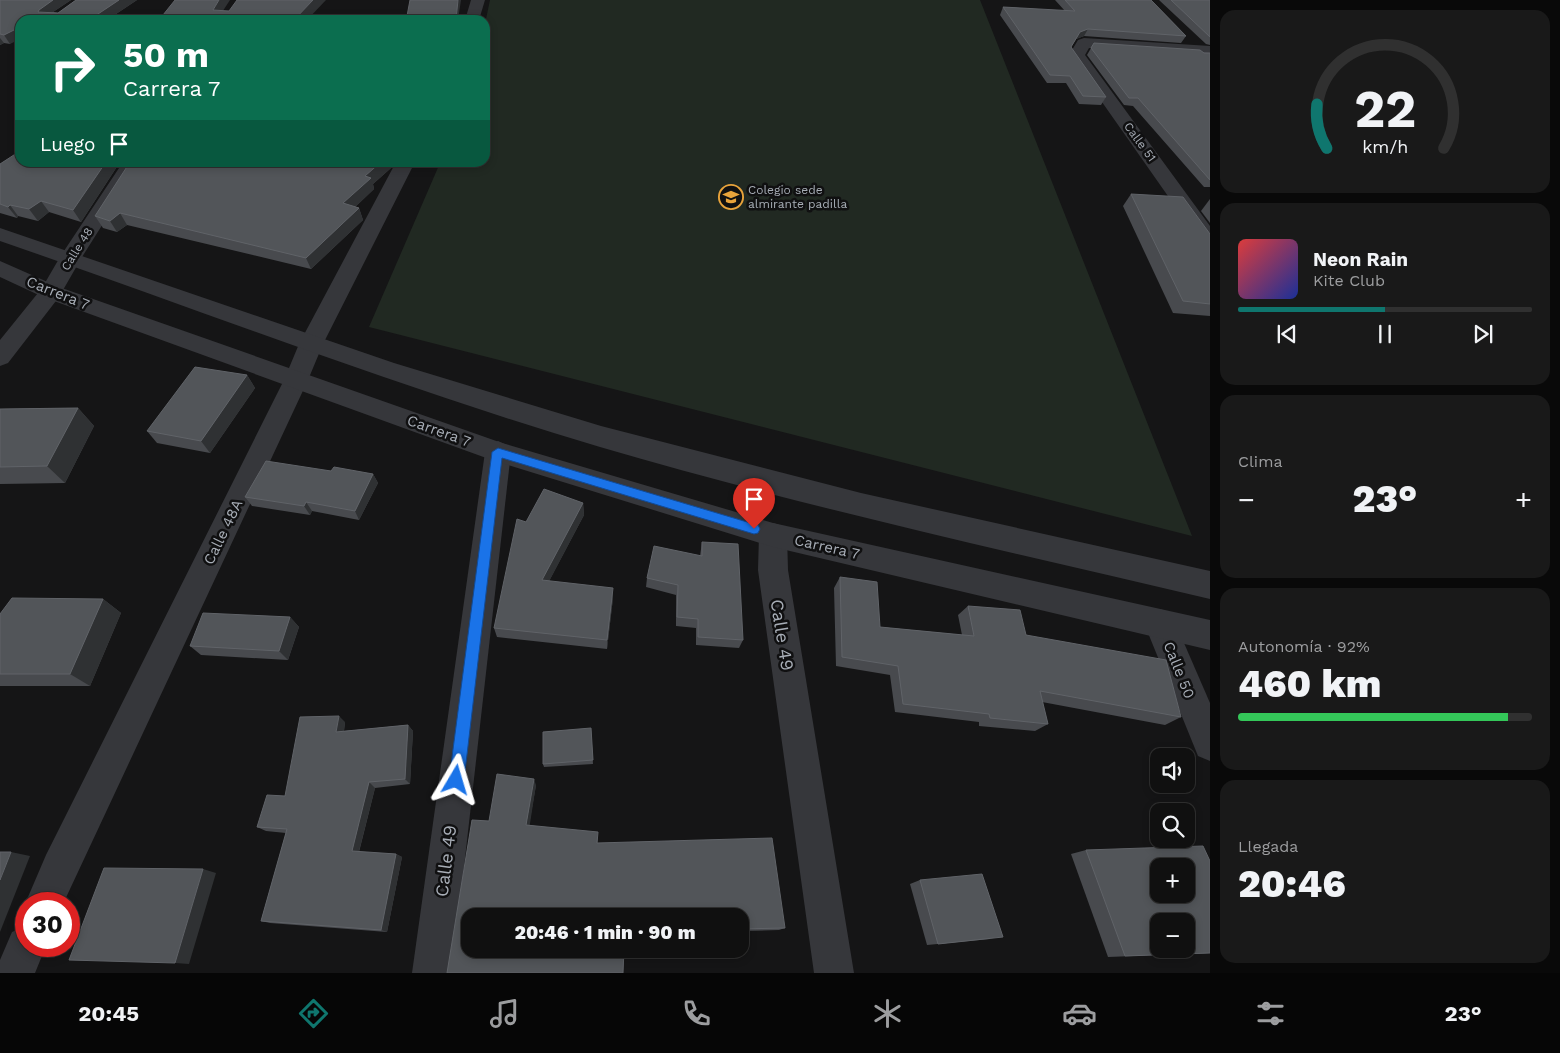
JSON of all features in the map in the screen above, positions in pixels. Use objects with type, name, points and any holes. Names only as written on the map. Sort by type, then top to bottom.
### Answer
[{"type":"street","points":[[474,15],[478,0]]},
{"type":"street","points":[[1181,31],[1207,54]]},
{"type":"street","name":"Calle 51","points":[[1207,54],[1084,43],[1077,55],[1210,240]]},
{"type":"street","name":"Calle 48","points":[[0,357],[51,292],[130,167]]},
{"type":"street","name":"Calle 48A","points":[[49,892],[296,380],[310,344],[403,167]]},
{"type":"street","points":[[0,234],[310,344],[516,412],[771,484],[1210,585]]},
{"type":"street","name":"Carrera 7","points":[[0,268],[51,292],[498,452],[773,535],[1210,635]]},
{"type":"street","name":"Calle 49","points":[[432,973],[498,452]]},
{"type":"street","name":"Calle 49","points":[[773,535],[773,570],[834,973]]},
{"type":"street","name":"Calle 50","points":[[1160,623],[1210,744]]},
{"type":"street","points":[[15,973],[22,957]]},
{"type":"shaded area","points":[[490,0],[980,0],[1192,536],[369,327],[438,167],[490,167],[490,15],[487,15]]},
{"type":"building","points":[[0,0],[53,0],[38,12],[58,13],[76,0],[119,0],[96,15],[15,15],[15,30],[4,35],[0,34]]},
{"type":"building","points":[[175,0],[219,0],[213,10],[229,11],[237,0],[313,0],[299,15],[163,15]]},
{"type":"building","points":[[410,0],[458,0],[456,15],[407,15]]},
{"type":"building","points":[[1065,0],[1151,0],[1186,36],[1088,29],[1080,32],[1071,47],[1106,97],[1083,96],[1070,76],[1050,75],[1003,7],[1075,11]]},
{"type":"building","points":[[1171,0],[1210,0],[1210,37]]},
{"type":"building","points":[[1094,43],[1200,50],[1204,53],[1210,53],[1210,180],[1138,98],[1129,98],[1091,48]]},
{"type":"building","points":[[15,154],[15,167],[103,167],[73,210],[41,201],[29,209],[10,205],[8,207],[0,204],[0,164]]},
{"type":"building","points":[[127,167],[375,167],[365,176],[371,178],[343,203],[359,208],[306,258],[120,213],[110,221],[95,216]]},
{"type":"building","points":[[1131,194],[1183,197],[1210,234],[1210,304],[1183,301]]},
{"type":"building","points":[[195,367],[247,375],[201,441],[147,431]]},
{"type":"building","points":[[78,408],[47,466],[0,467],[0,409]]},
{"type":"building","points":[[266,461],[331,471],[334,467],[373,474],[355,511],[306,502],[304,506],[245,497]]},
{"type":"building","points":[[544,489],[583,503],[542,580],[613,588],[607,640],[494,628],[517,519],[526,522]]},
{"type":"building","points":[[702,542],[738,544],[743,640],[698,637],[698,619],[677,617],[678,585],[647,578],[654,546],[702,556]]},
{"type":"building","points":[[840,577],[877,582],[880,627],[974,636],[968,606],[1020,610],[1026,635],[1166,660],[1181,717],[1040,691],[1048,724],[990,718],[989,714],[903,704],[898,666],[842,657]]},
{"type":"building","points":[[12,598],[103,599],[70,674],[0,674],[0,614]]},
{"type":"building","points":[[203,613],[290,617],[279,651],[190,646]]},
{"type":"building","points":[[339,716],[336,732],[408,725],[405,779],[369,782],[352,851],[396,854],[381,930],[261,921],[287,829],[257,827],[267,795],[285,796],[300,717]]},
{"type":"building","points":[[591,728],[593,760],[543,764],[543,732]]},
{"type":"building","points":[[497,774],[534,779],[526,825],[598,832],[597,843],[772,838],[785,928],[749,929],[749,908],[461,908],[461,958],[624,958],[623,973],[447,973],[472,820],[489,821]]},
{"type":"building","points":[[1195,846],[1203,846],[1210,861],[1210,953],[1195,954],[1195,913],[1150,913],[1150,955],[1125,956],[1086,850],[1195,848]]},
{"type":"building","points":[[0,852],[11,852],[0,880]]},
{"type":"building","points":[[104,868],[203,869],[175,963],[69,960],[70,957],[80,957],[80,931]]},
{"type":"building","points":[[982,874],[1003,937],[938,944],[920,880]]},
{"type":"place","name":"Colegio sede almirante padilla","points":[[731,197]]},
{"type":"route","points":[[456,780],[498,452],[754,529]]}]
